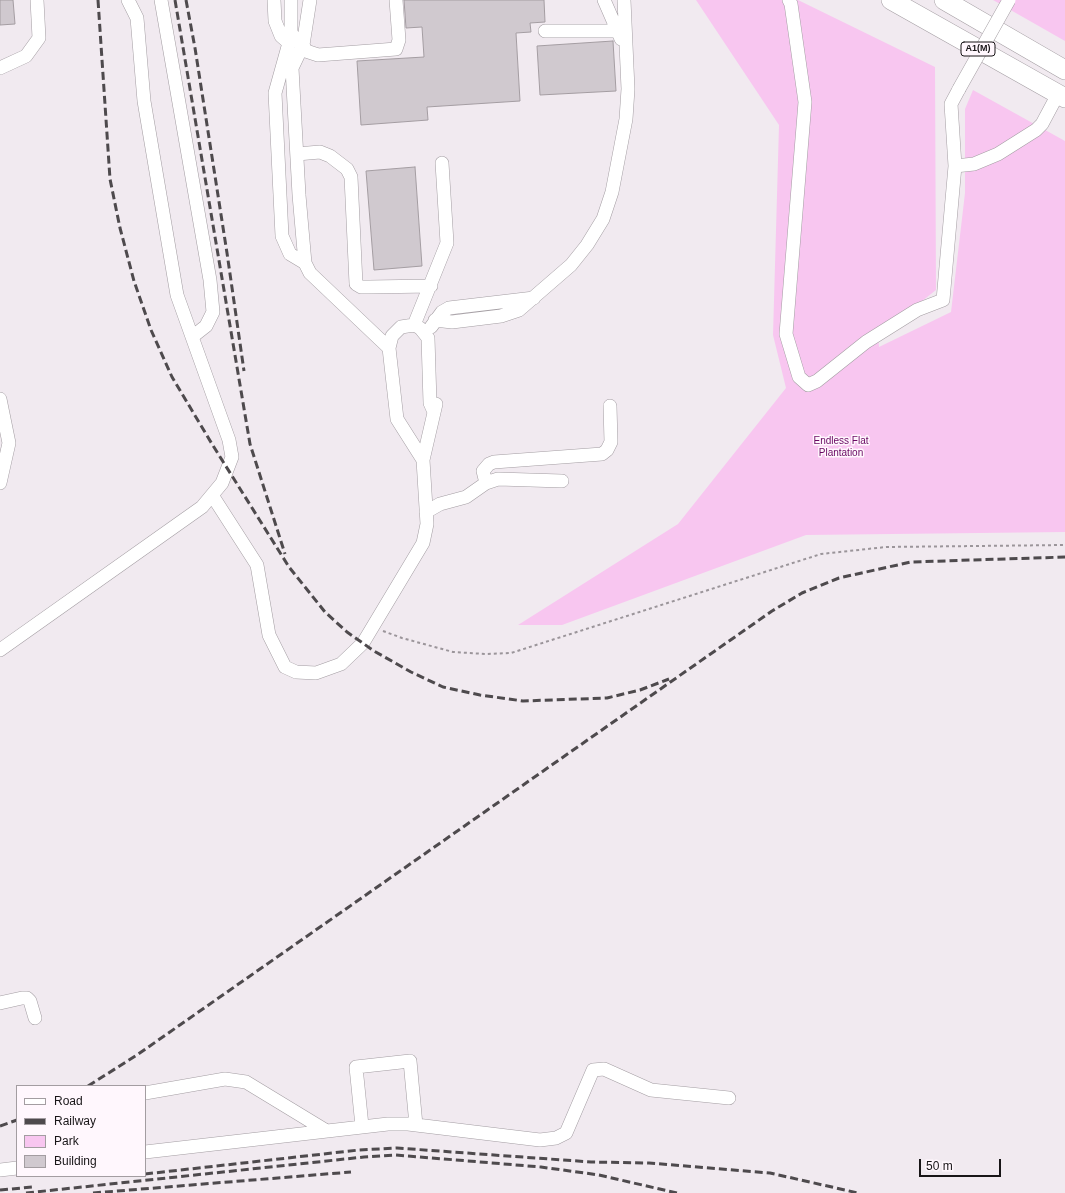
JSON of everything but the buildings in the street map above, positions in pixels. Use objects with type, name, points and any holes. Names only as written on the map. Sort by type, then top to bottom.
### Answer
[{"type":"highway","name":"A1(M)","points":[[890,0],[1062,96]]},
{"type":"highway","name":"A1(M)","points":[[944,0],[1065,70]]},
{"type":"lane","points":[[0,68],[26,56],[39,38],[37,0]]},
{"type":"lane","points":[[0,650],[202,507],[222,483],[232,457],[229,440],[177,295],[144,101],[137,18],[128,0]]},
{"type":"lane","points":[[161,0],[208,272],[213,312],[206,326],[192,337]]},
{"type":"lane","points":[[274,0],[275,21],[281,36],[289,42],[275,93],[282,236],[290,254],[305,263]]},
{"type":"lane","points":[[291,0],[291,32],[295,40],[303,45],[306,51],[318,55],[396,49],[399,40],[396,0]]},
{"type":"lane","points":[[310,0],[303,45],[292,68],[305,263],[310,273],[390,348]]},
{"type":"lane","points":[[604,0],[627,51]]},
{"type":"lane","points":[[427,339],[435,320],[445,322],[501,316],[518,310],[534,298],[570,265],[587,245],[603,219],[612,192],[626,118],[628,89],[624,0]]},
{"type":"lane","points":[[789,0],[805,102],[786,334],[799,377],[808,385],[817,381],[866,342],[917,310],[943,300],[955,166],[951,104],[1009,0]]},
{"type":"lane","points":[[545,31],[618,31]]},
{"type":"lane","points":[[955,166],[974,164],[998,154],[1036,130],[1062,96]]},
{"type":"lane","points":[[297,154],[320,152],[330,156],[347,169],[351,177],[356,284],[361,287],[368,288],[431,286]]},
{"type":"lane","points":[[414,325],[431,286],[447,243],[442,163]]},
{"type":"lane","points":[[212,495],[257,565],[269,635],[285,667],[296,672],[316,673],[341,664],[363,643],[423,543],[428,524],[423,460],[436,404],[434,352],[420,328],[414,325],[401,327],[396,331],[392,336],[390,348],[397,419],[423,460]]},
{"type":"lane","points":[[0,399],[9,443],[0,483]]},
{"type":"lane","points":[[486,483],[483,471],[488,464],[494,462],[602,454],[607,450],[611,442],[610,406]]},
{"type":"lane","points":[[426,512],[451,500],[466,498],[486,483],[498,478],[562,481]]},
{"type":"lane","points":[[424,484],[437,495],[451,500]]},
{"type":"lane","points":[[0,1003],[27,998],[30,1001],[35,1018]]},
{"type":"lane","points":[[362,1126],[356,1066],[410,1061],[416,1125]]},
{"type":"lane","points":[[146,1152],[325,1130],[388,1124],[416,1125],[540,1140],[556,1138],[566,1133],[594,1070],[604,1069],[651,1090],[730,1098]]},
{"type":"lane","points":[[146,1093],[225,1079],[246,1082],[325,1130]]},
{"type":"lane","points":[[0,1170],[16,1168]]},
{"type":"path","points":[[373,627],[402,638],[453,652],[486,654],[511,653],[821,554],[886,547],[1065,545]]},
{"type":"green space","name":"Endless Flat Plantation","points":[[696,0],[798,0],[935,67],[936,290],[878,336],[879,347],[951,312],[965,193],[965,109],[973,90],[1065,141],[1065,532],[806,535],[562,625],[518,625],[678,524],[786,388],[773,335],[779,125]]},
{"type":"green space","points":[[993,0],[1065,0],[1065,41]]},
{"type":"railway","points":[[98,0],[110,179],[120,228],[134,281],[151,330],[172,377],[212,444],[289,567],[325,612],[347,632],[374,651],[411,672],[443,687],[480,695],[523,701],[607,698],[640,690],[669,679]]},
{"type":"railway","points":[[175,0],[250,444],[285,554]]},
{"type":"railway","points":[[186,0],[195,48],[244,371]]},
{"type":"railway","points":[[90,1085],[137,1055],[772,611],[802,593],[839,578],[911,562],[1065,557]]},
{"type":"railway","points":[[0,1126],[16,1120]]},
{"type":"railway","points":[[146,1174],[359,1150],[397,1148],[591,1162],[649,1163],[770,1173],[858,1193]]},
{"type":"railway","points":[[26,1193],[364,1157],[396,1155],[541,1167],[599,1175],[677,1193]]},
{"type":"railway","points":[[93,1193],[351,1172]]},
{"type":"railway","points":[[0,1190],[33,1187]]}]
